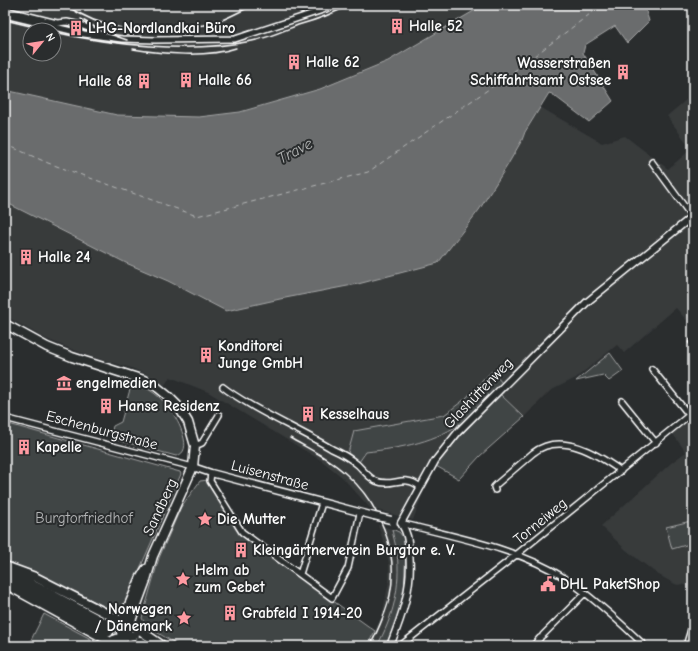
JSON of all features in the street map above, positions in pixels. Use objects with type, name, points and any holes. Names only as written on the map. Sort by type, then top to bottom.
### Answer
[{"type":"main road","points":[[5,324],[60,352],[84,361],[133,375],[157,387],[168,396],[182,412],[190,427],[195,446],[193,467]]},
{"type":"main road","name":"Sandberg","points":[[119,636],[142,592],[152,559],[193,467]]},
{"type":"main road","points":[[5,566],[35,578],[119,636]]},
{"type":"main road","points":[[5,571],[41,588],[119,636]]},
{"type":"main road","points":[[5,578],[119,636],[148,635],[163,646]]},
{"type":"main road","points":[[5,584],[119,636],[137,638],[143,636],[163,646]]},
{"type":"main road","points":[[137,638],[148,646]]},
{"type":"street","points":[[5,15],[84,34],[111,37],[155,40],[235,38],[326,9],[333,5]]},
{"type":"street","points":[[5,10],[57,23],[67,22],[80,25],[111,37]]},
{"type":"street","points":[[652,162],[693,216]]},
{"type":"street","name":"Glashüttenweg","points":[[401,523],[435,461],[458,432],[587,302],[693,216]]},
{"type":"street","points":[[652,369],[691,414]]},
{"type":"street","points":[[223,387],[230,393],[271,417],[332,448],[357,464],[372,479],[378,482],[388,483],[412,481],[420,487]]},
{"type":"street","points":[[622,401],[656,443]]},
{"type":"street","name":"Torneiweg","points":[[400,646],[517,555],[691,414]]},
{"type":"street","points":[[195,446],[202,443],[220,415]]},
{"type":"street","name":"Eschenburgstraße","points":[[5,418],[193,467]]},
{"type":"street","points":[[495,490],[494,487],[497,484],[533,452],[551,445],[571,445],[581,448],[603,458],[621,471]]},
{"type":"street","name":"Luisenstraße","points":[[193,467],[322,503],[401,523]]},
{"type":"street","name":"Luisenstraße","points":[[211,473],[210,481],[242,532],[332,598],[348,568],[360,513]]},
{"type":"street","name":"Luisenstraße","points":[[300,574],[322,503]]},
{"type":"street","points":[[401,523],[517,555],[562,577],[585,593],[645,646]]},
{"type":"street","points":[[390,646],[407,598],[409,581],[410,562],[407,533],[401,523]]},
{"type":"street","points":[[533,646],[585,593]]},
{"type":"street","points":[[686,646],[693,623]]},
{"type":"shaded area","points":[[5,5],[484,5],[388,61],[320,89],[240,112],[199,117],[117,115],[5,90]]},
{"type":"shaded area","points":[[693,94],[693,314],[686,320],[676,308],[624,353],[617,345],[576,378],[550,391],[524,417],[501,394],[461,435],[436,466],[427,483],[413,520],[370,508],[342,477],[322,461],[208,392],[170,377],[165,385],[148,375],[131,368],[91,357],[46,339],[5,316],[5,202],[126,263],[168,281],[226,311],[438,263],[479,210],[507,166],[540,107],[602,143],[625,136],[668,169],[691,149],[667,116]]},
{"type":"shaded area","points":[[687,422],[693,430],[693,588],[682,584],[675,584],[657,574],[626,550],[601,526],[671,463],[686,452],[672,433]]},
{"type":"shaded area","points":[[378,525],[392,529],[397,552],[397,585],[393,612],[386,630],[377,646],[367,646],[382,616],[389,581],[389,564]]},
{"type":"green space","points":[[610,353],[623,371],[609,381],[603,375],[576,381]]},
{"type":"green space","points":[[492,371],[502,383],[475,411],[454,428],[431,439],[418,443],[366,452],[359,462],[348,453],[354,431],[444,415],[465,399]]},
{"type":"green space","points":[[132,382],[154,393],[171,411],[181,428],[185,442],[182,453],[176,456],[113,439],[113,426],[121,422]]},
{"type":"green space","points":[[500,394],[524,417],[480,456],[459,479],[436,466],[461,435]]},
{"type":"green space","name":"Burgtorfriedhof","points":[[5,423],[180,472],[181,474],[122,610],[118,613],[5,560]]},
{"type":"green space","points":[[208,480],[240,534],[375,631],[367,646],[180,646],[146,626],[142,618],[159,558],[181,507],[200,481]]},
{"type":"green space","points":[[691,521],[693,527],[693,543],[672,549],[666,527]]},
{"type":"green space","points":[[392,529],[399,532],[403,537],[406,549],[404,597],[386,646],[377,646],[383,635],[391,613],[397,590],[397,553]]},
{"type":"green space","points":[[44,614],[102,645],[103,646],[28,646]]},
{"type":"water","name":"Trave","points":[[484,5],[644,5],[649,21],[627,43],[615,26],[585,45],[583,53],[613,101],[589,122],[549,93],[525,132],[507,166],[479,210],[438,263],[358,284],[226,311],[168,281],[126,263],[5,202],[5,90],[117,115],[199,117],[240,112],[320,89],[388,61]]},
{"type":"ferry route","points":[[5,144],[48,163],[197,216],[368,172],[505,78],[602,5]]},
{"type":"tunnel","points":[[109,632],[134,646]]},
{"type":"railway","points":[[65,5],[80,14],[107,25],[134,29],[163,29],[216,23],[253,5]]},
{"type":"railway","points":[[62,34],[102,41],[153,46],[204,47],[229,45],[258,40],[311,21],[349,5]]},
{"type":"railway","points":[[81,19],[101,31],[127,40]]},
{"type":"railway","points":[[5,20],[22,24]]},
{"type":"railway","points":[[133,49],[171,54],[198,54],[236,48]]},
{"type":"railway","points":[[290,438],[326,459],[346,474],[368,499],[384,529],[392,562],[390,595],[379,628],[370,646]]},
{"type":"place","name":"Halle 52","points":[[397,26]]},
{"type":"place","name":"LHG-Nordlandkai Büro","points":[[76,28]]},
{"type":"place","name":"Halle 62","points":[[294,62]]},
{"type":"place","name":"Wasserstraßen Schiffahrtsamt Ostsee","points":[[623,72]]},
{"type":"place","name":"Halle 66","points":[[186,80]]},
{"type":"place","name":"Halle 68","points":[[144,81]]},
{"type":"place","name":"Halle 24","points":[[26,257]]},
{"type":"place","name":"Konditorei Junge GmbH","points":[[206,355]]},
{"type":"place","name":"engelmedien","points":[[64,383]]},
{"type":"place","name":"Hanse Residenz","points":[[106,406]]},
{"type":"place","name":"Kesselhaus","points":[[308,414]]},
{"type":"place","name":"Kapelle","points":[[24,447]]},
{"type":"place","name":"Die Mutter","points":[[205,519]]},
{"type":"place","name":"Kleingärtnerverein Burgtor e. V.","points":[[241,550]]},
{"type":"place","name":"Helm ab zum Gebet","points":[[183,579]]},
{"type":"place","name":"DHL PaketShop","points":[[548,584]]},
{"type":"place","name":"Grabfeld I 1914-20","points":[[230,613]]},
{"type":"place","name":"Norwegen / Dänemark","points":[[184,618]]}]
